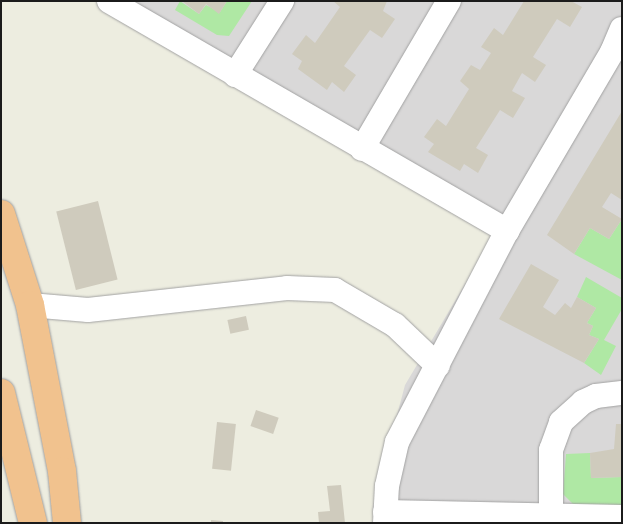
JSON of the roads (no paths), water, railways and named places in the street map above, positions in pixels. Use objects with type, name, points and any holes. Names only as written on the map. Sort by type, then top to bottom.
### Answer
[{"type":"highway","points":[[1,214],[30,305],[62,471],[67,523]]},
{"type":"highway","points":[[1,393],[33,523]]},
{"type":"street","points":[[109,1],[362,149],[507,231]]},
{"type":"street","points":[[235,75],[282,1]]},
{"type":"street","points":[[362,149],[449,1]]},
{"type":"street","points":[[622,28],[612,52],[507,231],[397,442],[387,486],[385,517],[552,519],[622,517]]},
{"type":"street","points":[[30,305],[88,310],[287,288],[335,290],[395,325],[438,366]]},
{"type":"street","points":[[552,519],[551,450],[561,422],[583,402],[596,396],[622,393]]}]
